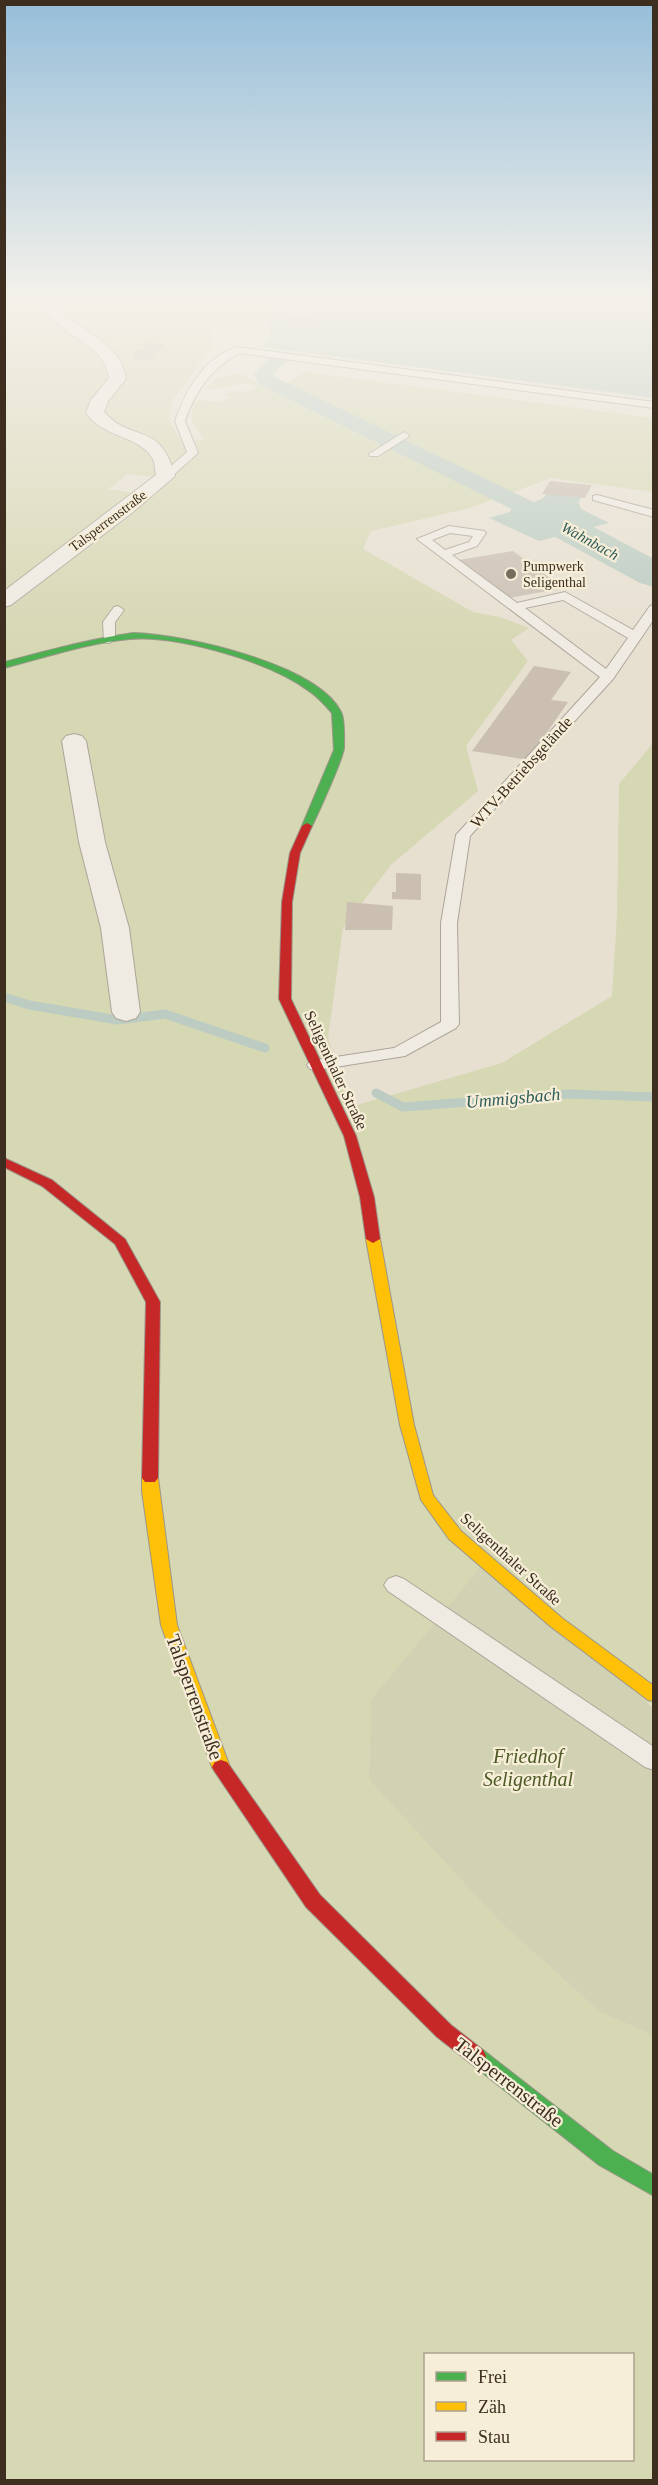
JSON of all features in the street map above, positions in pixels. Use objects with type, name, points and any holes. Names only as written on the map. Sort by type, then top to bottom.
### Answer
[{"type":"street","points":[[97,414],[101,422],[137,438],[159,453],[166,476]]},
{"type":"street","name":"Talsperrenstraße","points":[[4,601],[68,551],[122,514],[166,476]]},
{"type":"street","name":"Seligenthaler Straße","points":[[4,665],[110,639],[139,636],[220,651],[264,665],[309,685],[337,713],[339,750],[295,853],[287,902],[285,999],[350,1136],[368,1197],[383,1303],[403,1403],[426,1496],[455,1535],[556,1622],[654,1695]]},
{"type":"street","points":[[74,741],[92,842],[115,928],[126,1012]]},
{"type":"street","name":"Talsperrenstraße","points":[[4,1162],[47,1183],[120,1242],[153,1302],[150,1491],[169,1625],[218,1762],[313,1901],[444,2031],[606,2158],[654,2186]]},
{"type":"lane","name":"Talsperrenstraße","points":[[166,476],[193,453],[180,421],[183,414]]},
{"type":"lane","points":[[374,454],[404,435]]},
{"type":"lane","points":[[597,498],[654,514]]},
{"type":"lane","points":[[443,554],[609,676]]},
{"type":"lane","points":[[514,607],[565,596],[635,637]]},
{"type":"lane","name":"WTV-Betriebsgelände","points":[[316,1065],[399,1052],[450,1024],[449,923],[463,835],[609,676],[654,609]]},
{"type":"lane","points":[[110,639],[109,622],[118,610]]},
{"type":"lane","points":[[396,1585],[654,1760]]},
{"type":"green space","points":[[5,414],[169,414],[168,419],[182,441],[204,440],[192,421],[192,414],[622,414],[653,418],[653,492],[551,478],[470,508],[371,531],[363,549],[473,612],[499,617],[529,628],[511,640],[528,661],[466,746],[478,791],[391,865],[343,928],[328,1038],[350,1107],[502,1063],[612,996],[617,916],[619,784],[653,743],[653,1703],[371,1700],[369,1778],[499,1921],[600,2012],[653,2035],[653,2480],[5,2480]],"holes":[[[128,474],[162,478],[141,494],[108,489]]]},
{"type":"green space","name":"Friedhof Seligenthal","points":[[485,1562],[653,1708],[653,2035],[600,2012],[499,1921],[369,1779],[371,1700]]},
{"type":"shaded area","points":[[510,495],[531,504],[549,495],[576,497],[581,509],[609,523],[539,541],[489,518],[510,512],[513,506],[497,499]]},
{"type":"building","points":[[550,481],[592,485],[585,498],[542,494]]},
{"type":"building","name":"Pumpwerk Seligenthal","points":[[513,551],[564,588],[509,598],[459,560]]},
{"type":"building","points":[[534,666],[571,672],[551,700],[568,702],[528,760],[472,751]]},
{"type":"building","points":[[396,873],[421,874],[421,900],[392,899],[392,892],[396,892]]},
{"type":"building","points":[[347,902],[393,906],[392,930],[345,930]]},
{"type":"waterway","points":[[335,414],[550,519]]},
{"type":"waterway","name":"Wahnbach","points":[[563,496],[550,519],[654,575]]},
{"type":"waterway","name":"Ummigsbach","points":[[4,997],[29,1005],[118,1020],[165,1014],[265,1048]]},
{"type":"waterway","name":"Ummigsbach","points":[[376,1093],[403,1107],[569,1094],[654,1097]]},
{"type":"traffic: fast","points":[[4,665],[100,641],[133,636],[152,636],[223,650],[270,667],[307,685],[337,713],[339,750],[307,826]]},
{"type":"traffic: fast","points":[[476,2056],[606,2158],[654,2186]]},
{"type":"traffic: slow","points":[[373,1239],[407,1425],[426,1496],[455,1535],[556,1622],[654,1695]]},
{"type":"traffic: slow","points":[[150,1478],[169,1625],[221,1767]]},
{"type":"traffic: jam","points":[[307,826],[295,853],[287,902],[285,999],[350,1136],[367,1197],[373,1239]]},
{"type":"traffic: jam","points":[[4,1162],[47,1183],[120,1242],[153,1302],[150,1478]]},
{"type":"traffic: jam","points":[[221,1767],[313,1901],[444,2031],[476,2056]]},
{"type":"place","name":"Pumpwerk Seligenthal","points":[[511,574]]}]
